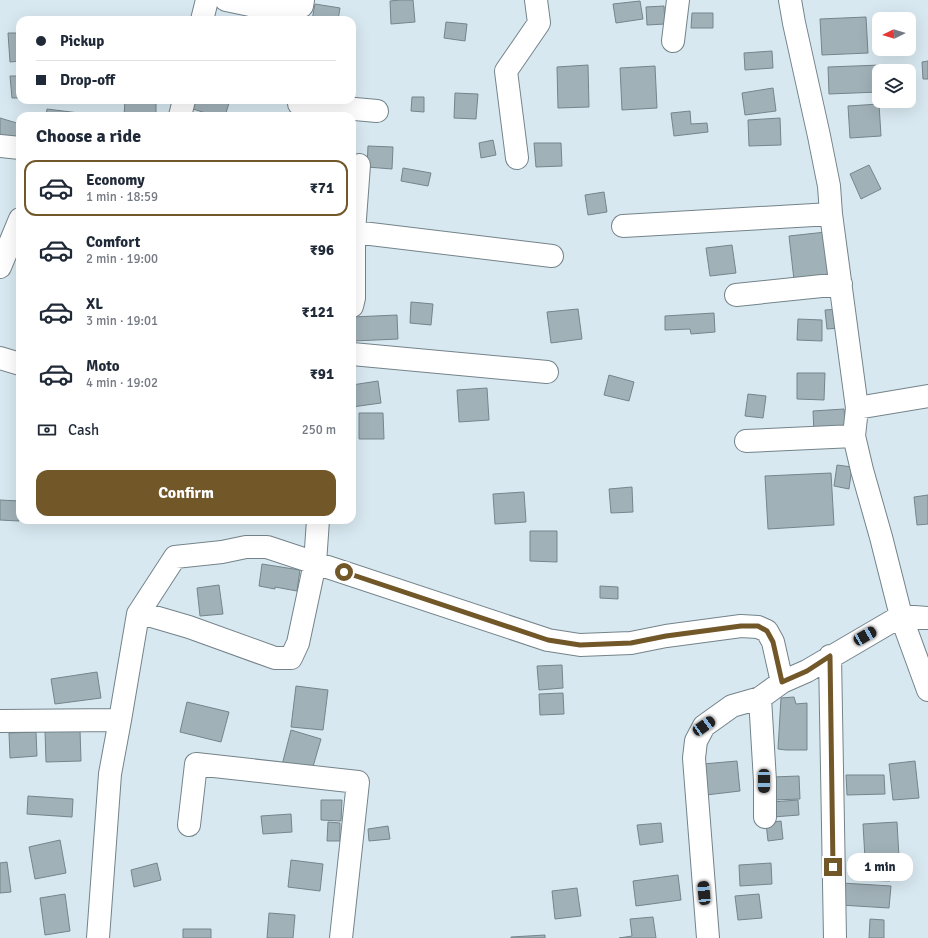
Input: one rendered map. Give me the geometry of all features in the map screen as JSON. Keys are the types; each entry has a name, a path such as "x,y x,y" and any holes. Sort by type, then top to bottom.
{"street":[{"path":"203,16 207,0"},
{"path":"226,0 302,9"},
{"path":"517,158 506,71 539,23 536,0"},
{"path":"672,41 678,0"},
{"path":"790,0 829,186 831,214 857,408 854,436 901,616 928,690"},
{"path":"298,107 377,111"},
{"path":"0,146 16,148"},
{"path":"356,198 359,165"},
{"path":"623,226 831,214"},
{"path":"356,232 552,256"},
{"path":"0,267 15,245"},
{"path":"736,295 841,284"},
{"path":"356,354 546,372"},
{"path":"0,358 16,363"},
{"path":"857,408 928,396"},
{"path":"746,441 854,436"},
{"path":"138,614 189,627 275,658 291,658 298,643 315,563 318,524"},
{"path":"98,938 110,774 138,614 176,557 222,552 246,547 267,547 548,640 580,645 631,643 666,636 741,626 758,626 767,631 773,642 782,682"},
{"path":"708,938 694,758 696,741 704,726 732,706 760,698 782,682 807,671 830,656 901,616 928,618"},
{"path":"830,656 835,938"},
{"path":"760,698 765,817"},
{"path":"0,721 120,720"},
{"path":"189,825 196,764 358,782 341,938"}],"building":[{"path":"413,0 415,22 391,24 390,1"},
{"path":"640,1 643,19 616,23 613,4"},
{"path":"315,4 340,8 339,16 313,16"},
{"path":"664,6 665,24 647,25 646,7"},
{"path":"692,13 713,13 713,28 691,28"},
{"path":"866,17 868,53 822,55 820,19"},
{"path":"446,22 467,24 465,41 444,38"},
{"path":"8,33 16,33 16,61 10,62"},
{"path":"772,51 773,68 745,70 744,53"},
{"path":"928,61 928,79 923,79 922,62"},
{"path":"588,65 589,107 558,108 557,67"},
{"path":"872,65 872,92 829,94 828,67"},
{"path":"655,66 657,108 622,110 620,68"},
{"path":"10,76 16,76 16,98 12,98"},
{"path":"773,88 776,111 745,115 742,93"},
{"path":"455,93 478,94 476,119 454,118"},
{"path":"412,97 424,97 424,112 411,111"},
{"path":"125,104 156,104 156,112 124,112"},
{"path":"192,104 229,104 226,112 202,112 190,108"},
{"path":"872,104 872,108 879,108 881,136 850,138 848,106"},
{"path":"47,109 71,112 47,112"},
{"path":"690,111 691,124 707,123 708,132 674,136 671,113"},
{"path":"0,118 16,123 16,143 0,139"},
{"path":"780,118 781,145 749,146 748,120"},
{"path":"493,140 496,155 481,158 479,143"},
{"path":"534,143 561,143 562,166 536,167"},
{"path":"368,146 393,147 392,169 367,167"},
{"path":"869,165 881,189 861,199 850,174"},
{"path":"403,168 431,173 428,186 401,181"},
{"path":"604,192 607,212 588,215 585,195"},
{"path":"826,232 831,276 794,280 789,236"},
{"path":"732,245 736,273 710,276 706,248"},
{"path":"411,302 433,304 431,325 410,323"},
{"path":"578,309 582,339 551,343 547,312"},
{"path":"839,309 841,328 827,329 825,310"},
{"path":"714,313 715,332 691,334 690,329 665,330 665,316"},
{"path":"397,315 398,339 356,341 356,317"},
{"path":"798,319 822,320 822,341 797,340"},
{"path":"797,373 825,373 824,400 797,399"},
{"path":"609,375 634,382 629,401 604,395"},
{"path":"378,381 381,403 356,406 356,384"},
{"path":"487,388 489,420 459,422 457,390"},
{"path":"748,394 766,396 763,418 745,416"},
{"path":"844,409 846,431 814,433 813,411"},
{"path":"359,413 383,413 384,439 359,439"},
{"path":"837,465 852,467 849,489 834,486"},
{"path":"831,473 834,525 768,529 765,476"},
{"path":"632,487 633,512 611,513 609,489"},
{"path":"524,492 526,522 495,524 493,494"},
{"path":"928,495 928,524 917,525 914,497"},
{"path":"0,500 16,501 16,521 0,520"},
{"path":"530,531 557,531 557,562 530,561"},
{"path":"262,564 300,570 297,591 259,586"},
{"path":"219,585 223,614 200,616 197,588"},
{"path":"600,586 618,587 618,599 600,598"},
{"path":"562,665 563,688 539,690 537,666"},
{"path":"97,672 101,698 55,704 51,679"},
{"path":"296,686 328,690 323,730 291,727"},
{"path":"563,693 564,714 540,715 539,694"},
{"path":"794,697 796,704 807,703 807,750 778,749 781,698"},
{"path":"187,702 229,712 221,742 180,732"},
{"path":"80,730 81,761 46,762 45,731"},
{"path":"291,730 321,739 310,777 281,769"},
{"path":"36,732 37,756 10,758 9,733"},
{"path":"737,761 740,791 706,795 703,764"},
{"path":"915,761 919,798 893,800 889,764"},
{"path":"846,775 884,775 885,794 847,795"},
{"path":"799,776 800,799 773,800 772,777"},
{"path":"28,796 73,799 72,817 27,814"},
{"path":"321,800 342,800 341,821 321,820"},
{"path":"798,800 799,815 773,817 772,802"},
{"path":"291,814 292,832 263,834 261,816"},
{"path":"781,821 783,839 768,841 766,823"},
{"path":"328,822 340,823 340,841 327,841"},
{"path":"897,822 899,857 865,859 863,824"},
{"path":"661,823 663,842 640,845 637,825"},
{"path":"388,826 390,839 369,841 368,829"},
{"path":"60,840 66,873 35,879 29,847"},
{"path":"291,860 323,864 320,891 288,887"},
{"path":"7,862 11,892 0,893 0,863"},
{"path":"157,863 161,880 134,887 131,870"},
{"path":"771,863 772,884 740,886 739,865"},
{"path":"858,865 890,866 890,881 857,880"},
{"path":"678,875 681,900 636,906 633,881"},
{"path":"842,883 891,886 889,908 840,905"},
{"path":"577,888 581,916 555,919 552,891"},
{"path":"65,894 70,931 45,935 40,898"},
{"path":"759,894 762,918 738,920 735,896"},
{"path":"269,913 295,915 293,938 267,938"},
{"path":"653,917 656,938 619,938 632,936 630,919"},
{"path":"870,919 884,920 884,938 869,938"},
{"path":"183,929 211,929 211,938 183,938"},
{"path":"545,935 545,938 511,938 511,937"}],"route":[{"path":"344,572 548,640 580,645 631,643 666,636 741,626 758,626 767,631 773,642 782,682 807,671 830,656 833,867"}]}
